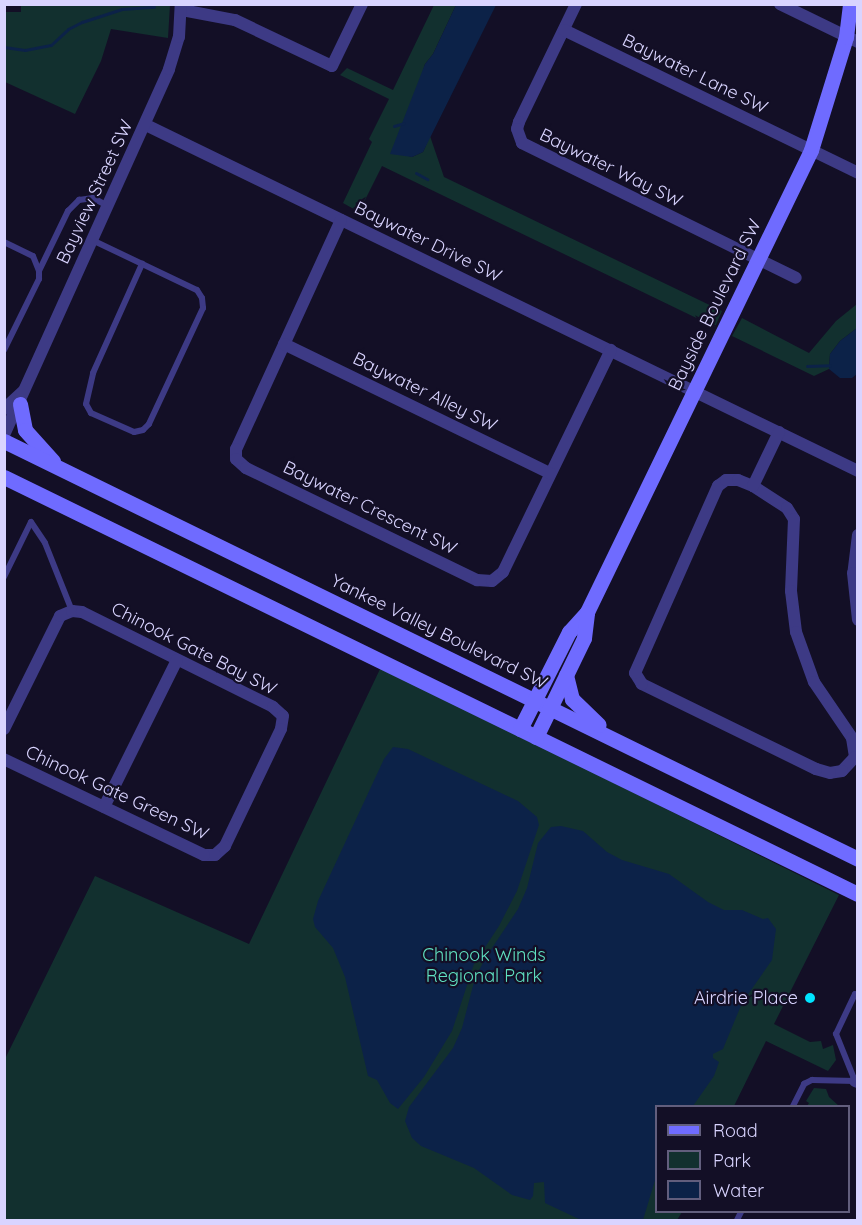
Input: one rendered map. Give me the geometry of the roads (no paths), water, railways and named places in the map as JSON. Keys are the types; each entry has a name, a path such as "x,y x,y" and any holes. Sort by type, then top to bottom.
{"main road":[{"name":"Bayside Boulevard SW","path":"520,729 569,632 587,612 811,150 852,40 850,4"},
{"path":"22,397 25,430 62,469"},
{"name":"Yankee Valley Boulevard SW","path":"4,441 858,859"},
{"path":"4,477 858,894"},
{"name":"Bayside Boulevard SW","path":"536,737 584,638 587,612"},
{"path":"566,675 570,694 578,708 631,748"}],"street":[{"path":"182,8 235,20 332,66 362,4"},
{"name":"Baywater Way SW","path":"576,4 519,122 517,129 522,143 759,260"},
{"path":"780,4 852,40"},
{"name":"Bayview Street SW","path":"4,435 146,125 169,69 179,37 182,8"},
{"name":"Baywater Lane SW","path":"564,30 858,173"},
{"name":"Baywater Drive SW","path":"146,125 858,471"},
{"name":"Baywater Crescent SW","path":"341,220 236,448 236,459 240,464 477,580 492,581 503,572 611,350"},
{"path":"759,260 796,278"},
{"name":"Baywater Alley SW","path":"284,344 550,472"},
{"name":"Bayview Street SW","path":"4,409 22,397"},
{"path":"753,486 779,432"},
{"path":"726,480 738,480 753,486 787,507 794,519 791,591 796,632 814,682 852,738 856,757 842,771 830,772 816,769 642,684 635,673 718,486 726,480"},
{"path":"858,535 853,573 858,620"},
{"path":"4,729 60,616 72,611"},
{"name":"Chinook Gate Bay SW","path":"72,611 82,612 273,707 283,716 281,729 225,846 215,855"},
{"path":"104,807 177,660"},
{"name":"Chinook Gate Green SW","path":"4,759 204,855 215,855"}],"lane":[{"path":"39,271 68,211 79,200 93,198 108,206"},
{"path":"92,240 197,290 202,298 203,308 149,424 134,432 91,413 86,404 93,373 142,264"},
{"path":"4,242 33,256 39,271 39,279 4,350"},
{"path":"4,577 31,522 45,543 72,611"},
{"path":"794,1105 804,1084 812,1080 856,1082 836,1034 855,994 858,995"}],"water":[{"path":"456,5 496,5 423,152 412,157 390,154 425,64 433,54"},
{"path":"857,328 857,374 852,378 840,378 829,369 830,354 840,341"},
{"path":"393,747 408,749 518,801 537,817 539,825 517,891 499,926 474,964 452,1031 424,1077 398,1109 390,1103 377,1080 368,1076 345,977 333,948 315,927 313,919 318,901 384,759"},
{"path":"561,826 583,831 607,852 622,860 669,874 708,902 724,910 742,910 763,919 768,918 776,929 772,960 742,1003 723,1049 713,1054 713,1058 719,1062 714,1076 694,1105 655,1105 655,1180 643,1220 581,1220 545,1203 544,1182 534,1183 533,1196 530,1200 512,1195 474,1168 421,1146 412,1138 405,1121 409,1107 453,1048 462,1028 475,978 518,909 527,888 538,843 551,827"}],"waterway":[{"path":"4,47 25,50 51,45 68,29 82,22 122,9 154,7"},
{"path":"394,126 404,123"},
{"path":"416,173 427,179"},
{"path":"807,366 830,365"}],"place":[{"name":"Airdrie Place","path":"810,998"}],"park label":[{"name":"Chinook Winds Regional Park","path":"484,966"}]}
